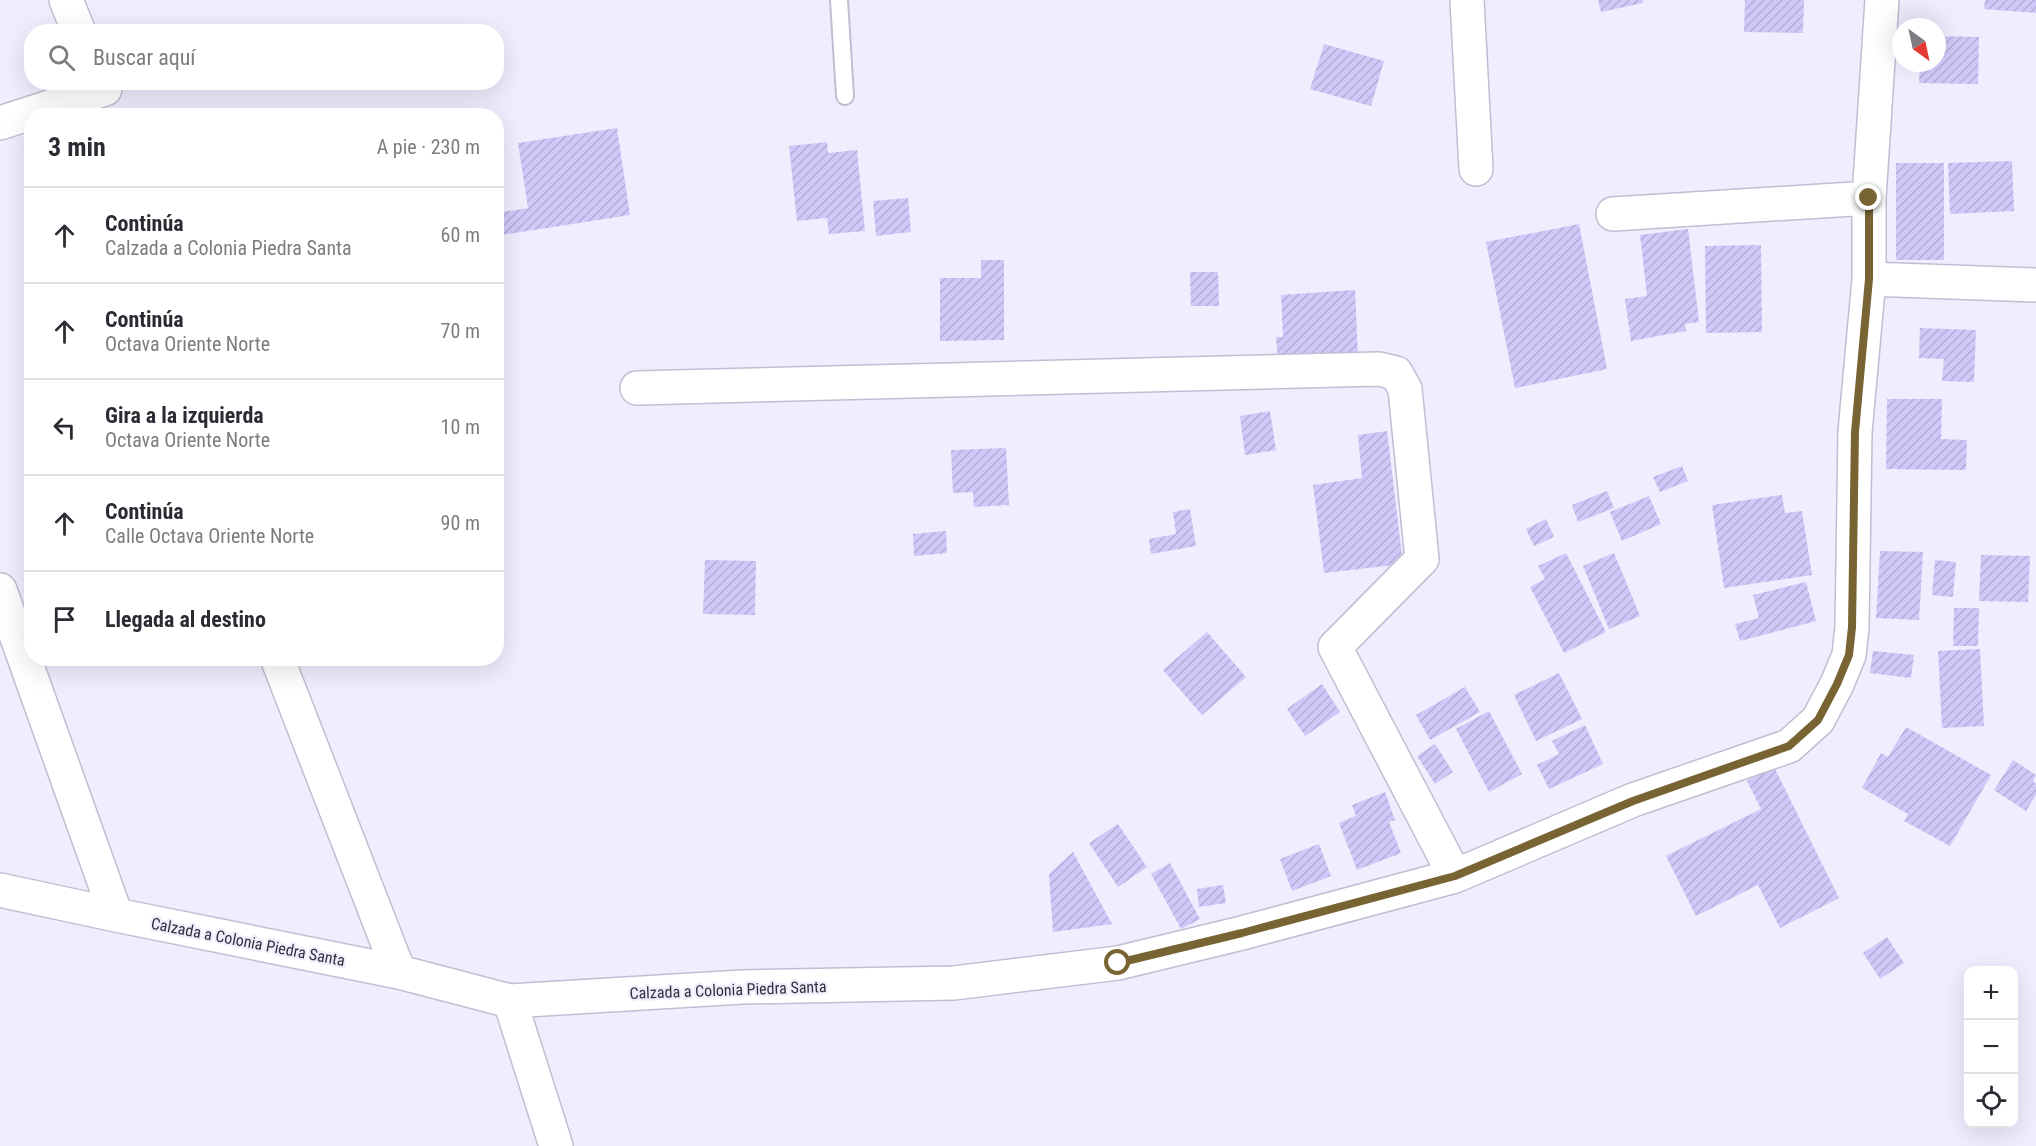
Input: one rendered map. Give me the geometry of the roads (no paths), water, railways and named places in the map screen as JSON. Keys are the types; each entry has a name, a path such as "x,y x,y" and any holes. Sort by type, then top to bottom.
{"street":[{"path":"66,0 76,24"},
{"path":"1467,0 1476,169"},
{"name":"Calzada a Colonia Piedra Santa","path":"0,890 399,972 510,1001 742,987 954,982 1118,963 1242,933 1455,876 1633,801 1789,746 1818,720 1849,655 1852,627 1855,432 1869,279 1869,198 1882,0"},
{"path":"59,108 106,96"},
{"path":"0,123 24,117"},
{"path":"1613,214 1869,198"},
{"path":"1869,279 2036,285"},
{"path":"637,388 1379,369 1396,373 1406,389 1422,559 1335,647 1455,876"},
{"path":"0,590 24,657"},
{"path":"27,666 116,915"},
{"path":"280,666 399,972"},
{"path":"510,1001 556,1146"}],"lane":[{"path":"839,0 845,96"}]}
